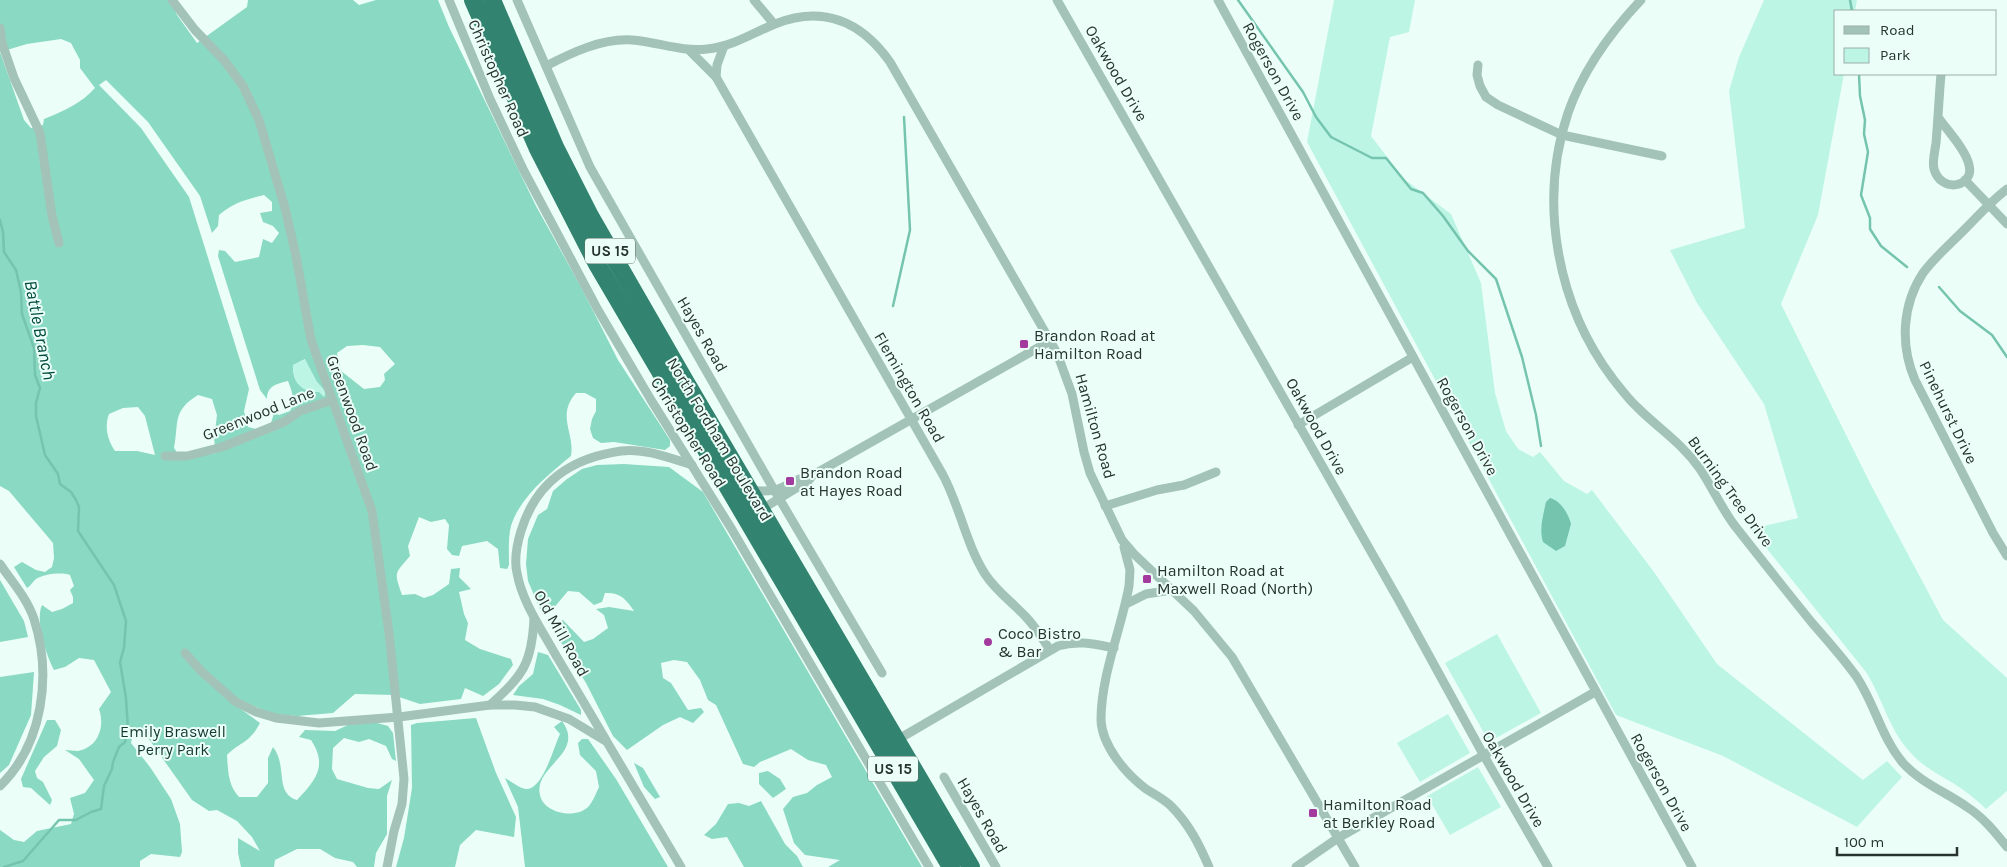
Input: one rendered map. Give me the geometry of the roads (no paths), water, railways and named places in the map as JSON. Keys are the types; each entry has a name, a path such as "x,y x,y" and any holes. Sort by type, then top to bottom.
{"highway":[{"name":"North Fordham Boulevard","path":"473,0 538,149 595,260 951,867"},
{"name":"North Fordham Boulevard","path":"492,0 560,157 590,216 971,867"},
{"path":"595,260 600,257 607,260 615,272 629,284"},
{"path":"708,452 716,454 747,501 754,507 762,509"},
{"path":"836,670 846,675 885,738 889,741 897,740"}],"street":[{"name":"Greenwood Road","path":"172,0 195,30 224,60 238,79 259,120 285,208 296,256 311,340 372,511 399,716 404,779 402,804 394,831 387,867"},
{"name":"Christopher Road","path":"449,0 490,99 537,196 601,316 731,528 930,867"},
{"name":"Hayes Road","path":"517,0 590,167 777,495 882,673"},
{"path":"546,66 572,52 604,43 630,40 690,51 724,46 774,24 754,0"},
{"name":"Oakwood Drive","path":"1057,0 1398,599 1482,754 1548,867"},
{"name":"Rogerson Drive","path":"1218,0 1412,358 1692,867"},
{"name":"Burning Tree Drive","path":"1641,0 1603,44 1583,78 1569,110 1562,135 1556,177 1555,218 1559,259 1576,314 1592,348 1612,378 1636,407 1676,440 1699,468 1733,524 1848,666 1862,686 1888,741 1899,757 1920,778 1969,808 1993,829 2007,847"},
{"name":"Hamilton Road","path":"774,24 802,16 831,18 846,22 863,32 878,45 890,62 1064,367 1072,394 1085,456 1105,506 1122,540 1134,554 1194,611 1232,657 1356,867"},
{"path":"0,28 2,43 14,78 40,133 52,216 59,243"},
{"path":"716,76 717,65 724,46"},
{"name":"Flemington Road","path":"690,51 716,76 912,420 950,488 973,550 986,576 1033,625 1050,650"},
{"path":"1478,65 1476,75 1480,86 1486,97 1498,105 1562,135 1662,156"},
{"path":"1938,117 1967,157 1970,174 1958,185 1947,185 1941,182 1936,175 1934,167 1941,75"},
{"path":"1965,180 2007,224"},
{"name":"Pinehurst Drive","path":"2007,189 1937,257 1920,278 1909,304 1905,325 1905,345 1908,363 1914,380 1993,533 2007,556"},
{"path":"762,509 777,495 808,481 813,475 1050,340"},
{"path":"1298,425 1412,358"},
{"name":"Greenwood Lane","path":"165,456 187,456 222,447 284,422 300,411 332,400"},
{"name":"Old Mill Road","path":"681,867 534,617 522,591 516,571 517,544 533,500 548,483 570,466 593,457 623,451 655,454 692,464"},
{"path":"1105,506 1157,490 1184,485 1216,472"},
{"path":"750,490 777,495"},
{"path":"731,528 747,519"},
{"path":"1122,540 1130,570 1126,604 1104,693 1101,723 1110,748 1124,770 1145,788 1170,804 1186,822 1196,836 1209,867"},
{"path":"0,564 19,590 34,618 40,646 43,678 41,705 36,726 25,753 11,775 0,786"},
{"path":"1126,604 1146,594 1172,590"},
{"path":"490,705 521,675 528,661 533,640 534,617"},
{"path":"897,740 1050,650 1075,642 1087,642 1114,648"},
{"name":"Old Mill Road","path":"185,654 236,702 256,712 276,718 319,723 515,704 551,711 569,719 607,742"},
{"path":"1296,867 1338,838 1482,754 1595,692"},
{"name":"Hayes Road","path":"944,777 996,867"}],"waterway":[{"path":"1238,0 1303,92 1316,117 1331,137 1372,158 1386,158 1411,189 1423,193 1443,216 1468,251 1496,279 1522,357 1536,415 1541,446"},
{"path":"1850,0 1852,10"},
{"path":"1859,75 1860,96 1865,120 1864,134 1868,152 1861,195 1870,218 1870,229 1881,246 1907,267"},
{"path":"893,306 910,230 904,117"},
{"name":"Battle Branch","path":"0,220 4,252 16,270 21,292 22,314 34,348 35,375 40,388 36,403 36,416 45,455 58,474 60,484 71,492 76,500 79,507 78,531 114,585 126,621 124,648 120,662 126,698 128,730 125,742 119,747 104,786 101,809 76,820 59,820 23,861 4,867"},
{"path":"1939,287 1960,311 1992,335 2007,357"}],"place":[{"name":"Brandon Road at Hamilton Road","path":"1024,344"},
{"name":"Brandon Road at Hayes Road","path":"790,481"},
{"name":"Hamilton Road at Maxwell Road (North)","path":"1147,579"},
{"name":"Coco Bistro & Bar","path":"988,642"},
{"name":"Hamilton Road at Berkley Road","path":"1313,813"}],"park label":[{"name":"Emily Braswell Perry Park","path":"173,740"}]}
